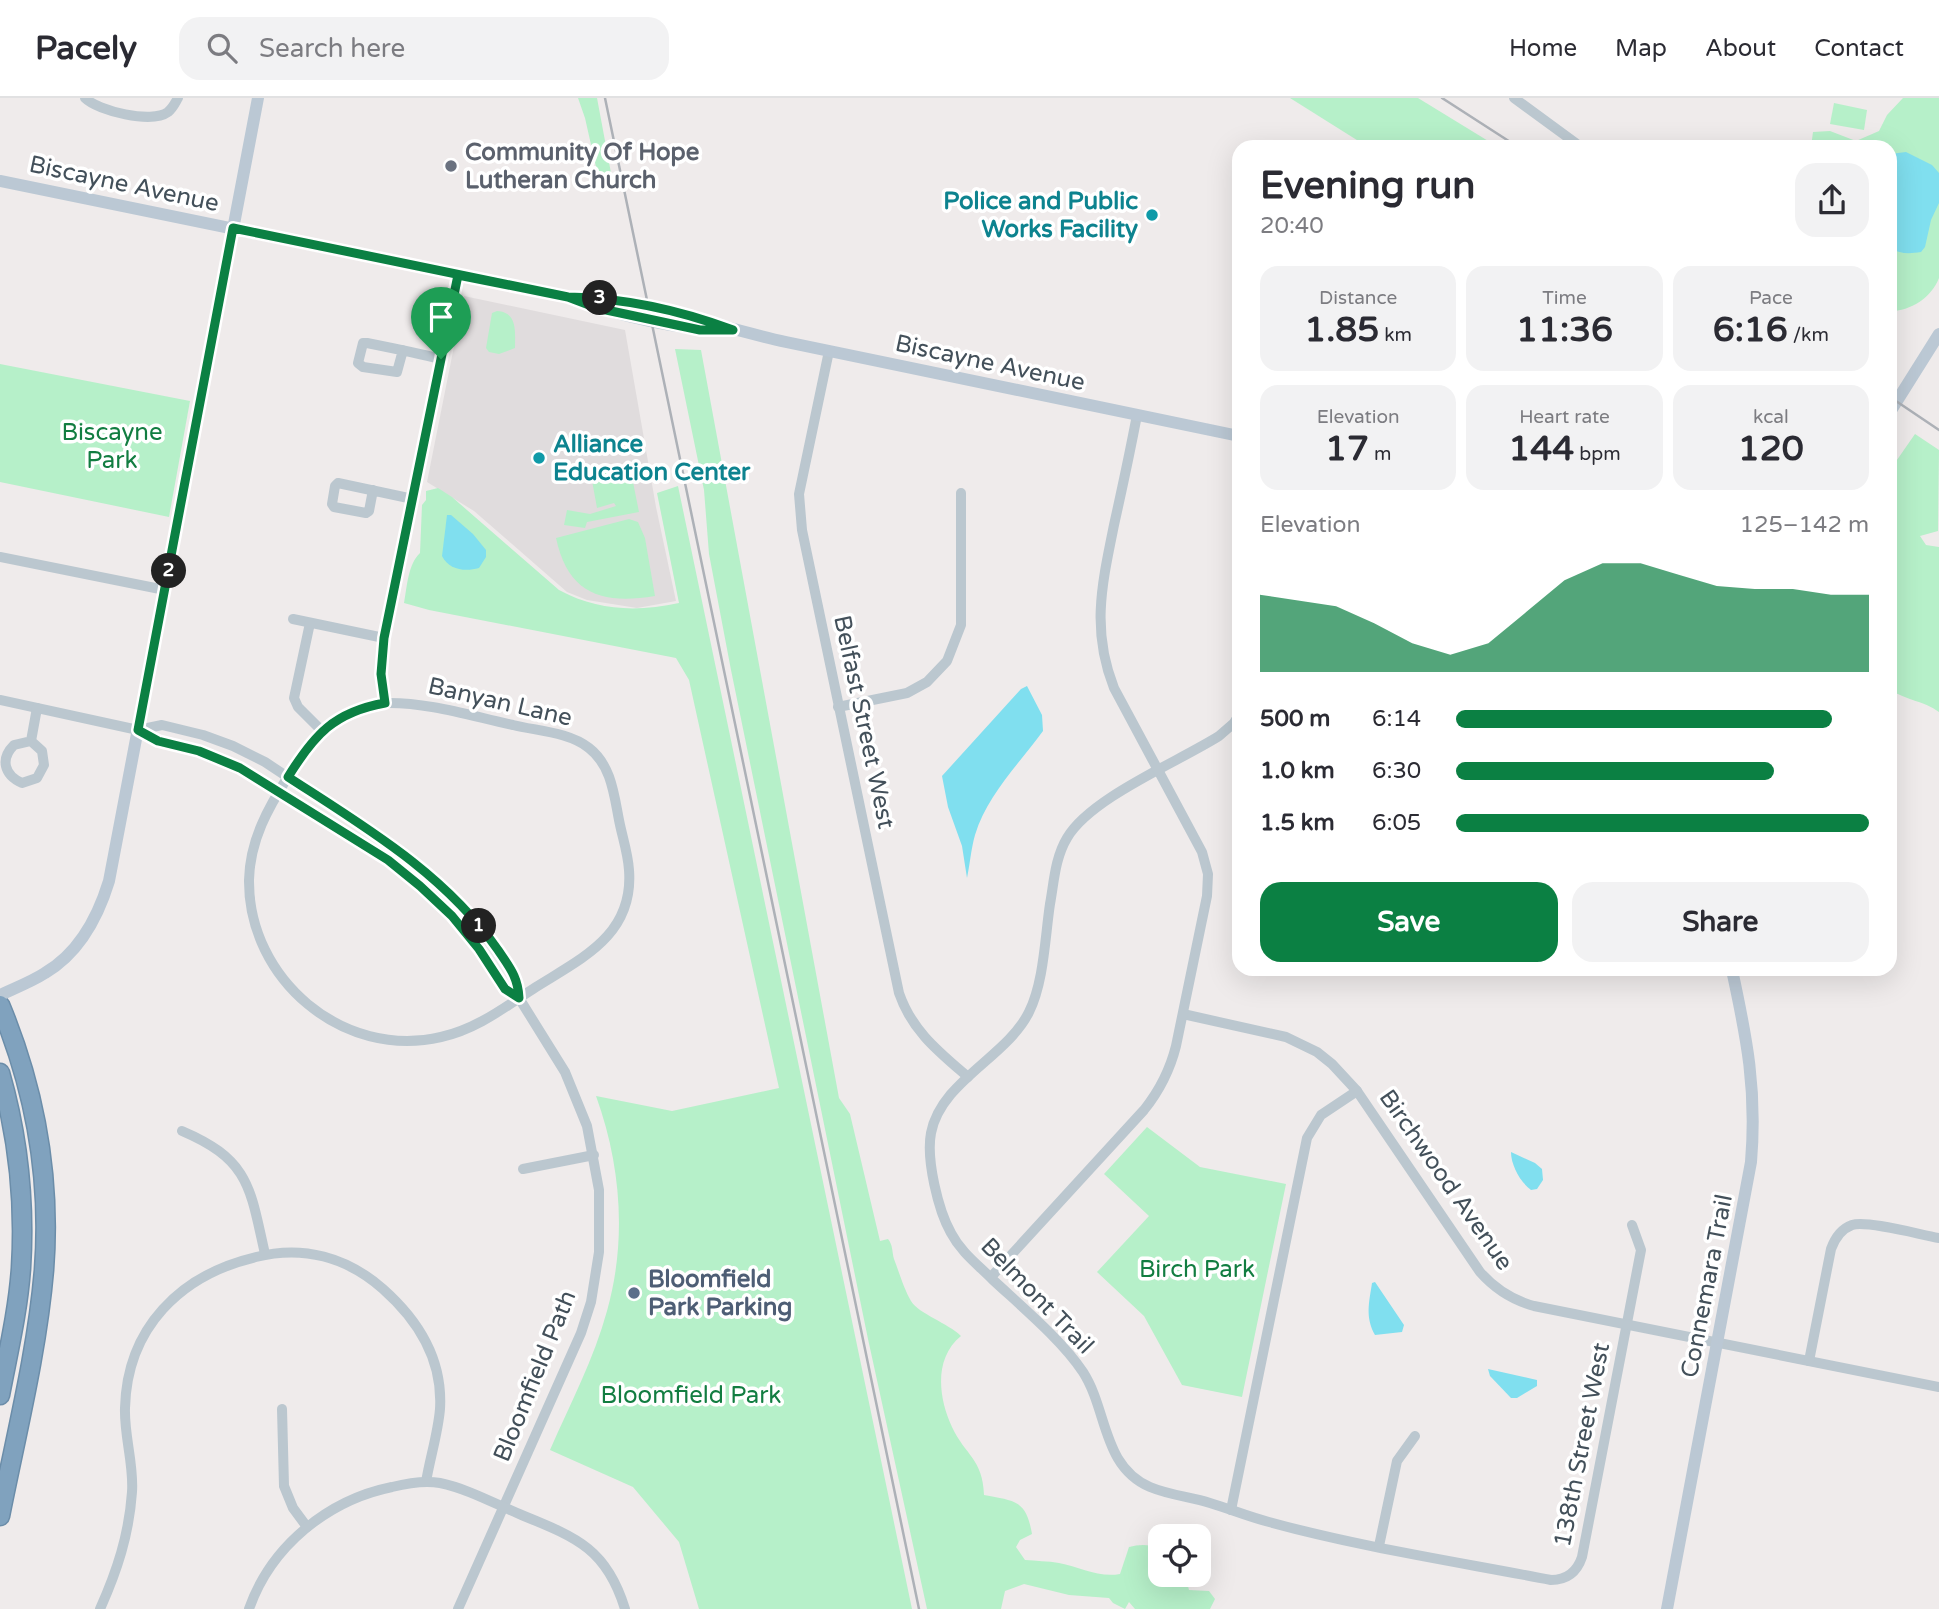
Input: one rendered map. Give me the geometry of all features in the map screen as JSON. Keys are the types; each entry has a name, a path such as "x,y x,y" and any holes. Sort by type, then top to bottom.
{"highway":[{"path":"0,1005 19,1054 32,1102 43,1166 46,1223 44,1272 36,1330 0,1516"},
{"path":"0,1073 19,1168 22,1223 18,1296 0,1395"}],"street":[{"path":"85,98 101,108 147,118 169,111 178,98"},
{"path":"0,995 45,973 63,959 86,934 102,905 109,881 258,98"},
{"path":"1514,98 1571,140"},
{"name":"Biscayne Avenue","path":"0,181 568,297 599,298 649,307 702,318 733,330 1232,435"},
{"path":"385,703 381,674 384,638 458,275"},
{"path":"1897,401 1939,334"},
{"path":"403,350 397,372 363,367 358,363 363,343 403,350 441,359"},
{"name":"Belfast Street West","path":"829,351 801,480 799,506 899,993 907,1014 924,1039 968,1077"},
{"path":"990,1277 1154,1098 1172,1061 1207,896 1206,863 1198,841 1114,688 1105,663 1100,631 1101,592 1137,415"},
{"path":"373,490 412,499"},
{"path":"838,706 907,693 927,682 947,661 961,625 961,493"},
{"path":"0,557 165,590"},
{"path":"293,619 384,638"},
{"path":"310,623 294,698 298,707 321,730"},
{"path":"0,700 138,730"},
{"name":"Banyan Lane","path":"385,703 423,706 574,739 595,753 609,775 628,867 629,883 623,909 612,931 590,953 490,1018 467,1029 416,1041 388,1040 352,1031 327,1019 304,1003 285,983 270,960 259,936 250,899 250,866 255,842 262,820 278,791 321,730 352,711 385,703"},
{"path":"31,741 37,708"},
{"name":"Bloomfield Path","path":"138,730 162,725 203,734 244,751 395,848 441,886 477,924 518,982 519,998"},
{"name":"Belmont Trail","path":"1232,725 1219,736 1088,813 1067,838 1058,858 1037,988 1028,1014 1016,1032 968,1077 939,1111 932,1131 930,1155 940,1202 951,1233 967,1255 1066,1352 1083,1373 1095,1395 1110,1445 1126,1471 1152,1488 1193,1497 1274,1524 1379,1546 1551,1580 1563,1579 1573,1572"},
{"name":"Bloomfield Path","path":"138,730 158,741 220,759 278,791 367,846 420,886 467,934 505,989 519,998 573,1088 587,1126 599,1191 600,1238 587,1316 458,1609"},
{"path":"31,741 42,751 44,765 37,778 22,783 6,771 5,758 14,745 31,741"},
{"name":"Connemara Trail","path":"1667,1609 1751,1162 1754,1131 1752,1072 1733,976"},
{"name":"Birchwood Avenue","path":"1183,1014 1269,1032 1302,1044 1332,1063 1357,1091 1480,1272 1496,1288 1528,1304 1939,1387"},
{"path":"1231,1510 1307,1138 1321,1115 1357,1091"},
{"path":"182,1131 220,1151 243,1175 250,1191 265,1254"},
{"path":"523,1170 594,1155"},
{"path":"1810,1361 1831,1249 1838,1234 1849,1226 1863,1224 1939,1238"},
{"name":"138th Street West","path":"1573,1572 1582,1557 1641,1250 1632,1225"},
{"path":"100,1609 117,1569 130,1521 132,1471 125,1409 128,1377 138,1348 156,1316 183,1290 215,1269 265,1254 303,1252 336,1259 349,1265 388,1293 418,1327 435,1362 439,1392 438,1422 426,1482"},
{"path":"282,1409 284,1486 293,1508 307,1527"},
{"path":"1379,1546 1397,1461 1415,1436"},
{"path":"249,1609 271,1565 307,1527 331,1510 358,1497 395,1486 426,1482 451,1486 544,1524 588,1548 603,1562 614,1579 625,1609"}],"shaded area":[{"path":"464,296 625,330 656,507 676,601 637,608 587,600 567,592 474,511 427,482"}],"green space":[{"path":"578,98 597,98 614,189 601,189"},
{"path":"1290,98 1418,98 1487,140 1357,140"},
{"path":"1903,98 1939,98 1939,278 1926,297 1913,306 1897,310 1897,140 1858,140 1879,131 1887,115"},
{"path":"1834,103 1867,110 1864,130 1830,124"},
{"path":"1830,131 1853,140 1812,140 1813,132"},
{"path":"504,312 512,319 515,336 515,348 499,354 489,352 486,348 492,313"},
{"path":"675,349 701,350 839,1098 850,1114 880,1241 890,1241 904,1286 915,1306 961,1336 946,1355 941,1378 944,1403 952,1427 977,1465 984,1495 1011,1501 1026,1514 1032,1534 1020,1540 1016,1547 1025,1560 1059,1563 1112,1575 1120,1574 1129,1547 1148,1546 1148,1587 1188,1587 1189,1590 1209,1591 1215,1599 1210,1609 1135,1609 1129,1602 1125,1609 1109,1598 1069,1595 1024,1584 1005,1591 1001,1609 927,1609 868,1339 731,670 709,554 704,490"},
{"name":"Biscayne Park","path":"0,364 190,401 169,517 0,482"},
{"path":"1915,434 1939,450 1938,531 1920,536 1926,545 1939,547 1939,712 1897,694 1897,460"},
{"path":"630,467 639,512 587,522 585,528 564,525 567,510 590,514 616,506 614,503 597,508 591,475"},
{"name":"Bloomfield Park","path":"678,486 912,1609 699,1609 679,1542 633,1487 550,1450 602,1329 617,1257 619,1230 616,1176 596,1096 672,1111 779,1088 689,680 676,658 404,603 410,569 420,553 422,505 426,500 426,491 438,488 452,497 559,590 588,602 618,608 648,608 679,603 657,493"},
{"path":"629,519 638,522 645,538 655,596 619,599 590,591 569,572 556,538"},
{"name":"Birch Park","path":"1147,1127 1200,1167 1286,1184 1242,1397 1182,1385 1144,1316 1097,1272 1149,1216 1104,1174"}],"water":[{"path":"1906,152 1932,165 1939,173 1939,203 1921,252 1897,251 1897,153"},
{"path":"447,515 451,515 473,534 486,550 486,557 479,568 458,569 445,561 442,556"},
{"path":"1027,686 1042,715 1043,731 1004,780 980,820 967,878 962,846 948,807 942,776 1021,689"},
{"path":"1511,1152 1542,1169 1543,1180 1537,1189 1531,1190 1520,1178 1514,1168"},
{"path":"1375,1282 1404,1325 1402,1332 1375,1335 1369,1310 1372,1283"},
{"path":"1488,1369 1537,1380 1537,1386 1517,1398 1511,1398 1490,1376"}],"railway":[{"path":"605,98 919,1609"},
{"path":"1442,98 1507,140"},
{"path":"1897,402 1939,430"}],"place":[{"name":"Community Of Hope Lutheran Church","path":"451,166"},
{"name":"Police and Public Works Facility","path":"1152,215"},
{"name":"Alliance Education Center","path":"539,458"},
{"name":"Bloomfield Park Parking","path":"634,1293"}],"route":[{"path":"441,359 384,638 381,674 385,703 352,711 321,730 310,742 288,777 412,860 441,886 477,924 503,958 518,982 519,998 505,989 479,949 452,916 388,860 256,776 199,751 158,741 138,730 233,228 568,297 599,298 649,307 702,318 733,330 700,330 597,308 568,297 458,275 441,359"}]}
